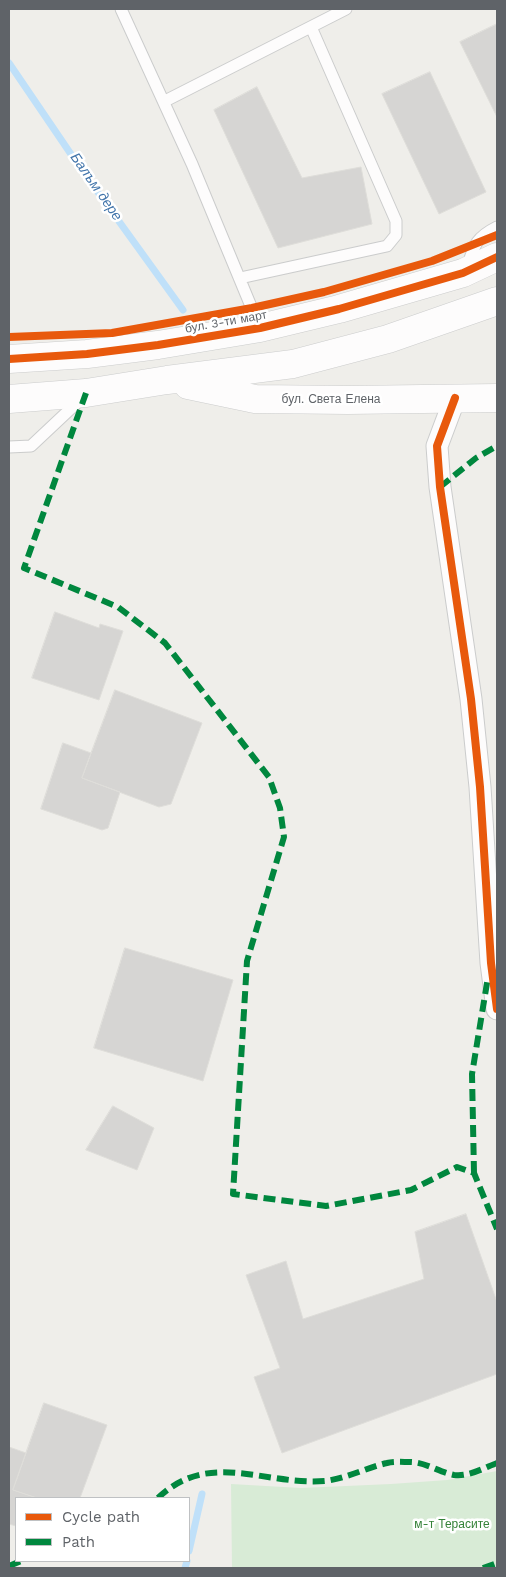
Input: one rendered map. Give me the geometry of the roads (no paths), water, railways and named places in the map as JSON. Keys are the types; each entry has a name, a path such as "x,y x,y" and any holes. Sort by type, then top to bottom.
{"street":[{"name":"бул. 3-ти март","path":"9,359 87,354 158,345 260,328 339,309 465,272 497,258"},
{"path":"465,272 497,285"},
{"path":"9,399 86,394 167,380 292,364 388,339 497,301"},
{"name":"бул. Света Елена","path":"167,380 256,399 497,398"},
{"path":"455,398 437,446 440,487 471,699 480,787 491,962 497,1009"}],"lane":[{"path":"121,9 165,101 260,328"},
{"path":"165,101 346,9"},
{"path":"240,278 387,246 396,234 396,221 311,26"},
{"path":"465,272 475,244 497,227"},
{"path":"9,447 31,446 86,394"}],"waterway":[{"name":"Балъм дере","path":"9,63 79,166 183,310"},
{"name":"Балъм дере","path":"190,1547 202,1494"},
{"name":"Балъм дере","path":"185,1568 187,1562"}],"park label":[{"name":"м-т Терасите","path":"452,1524"}]}
